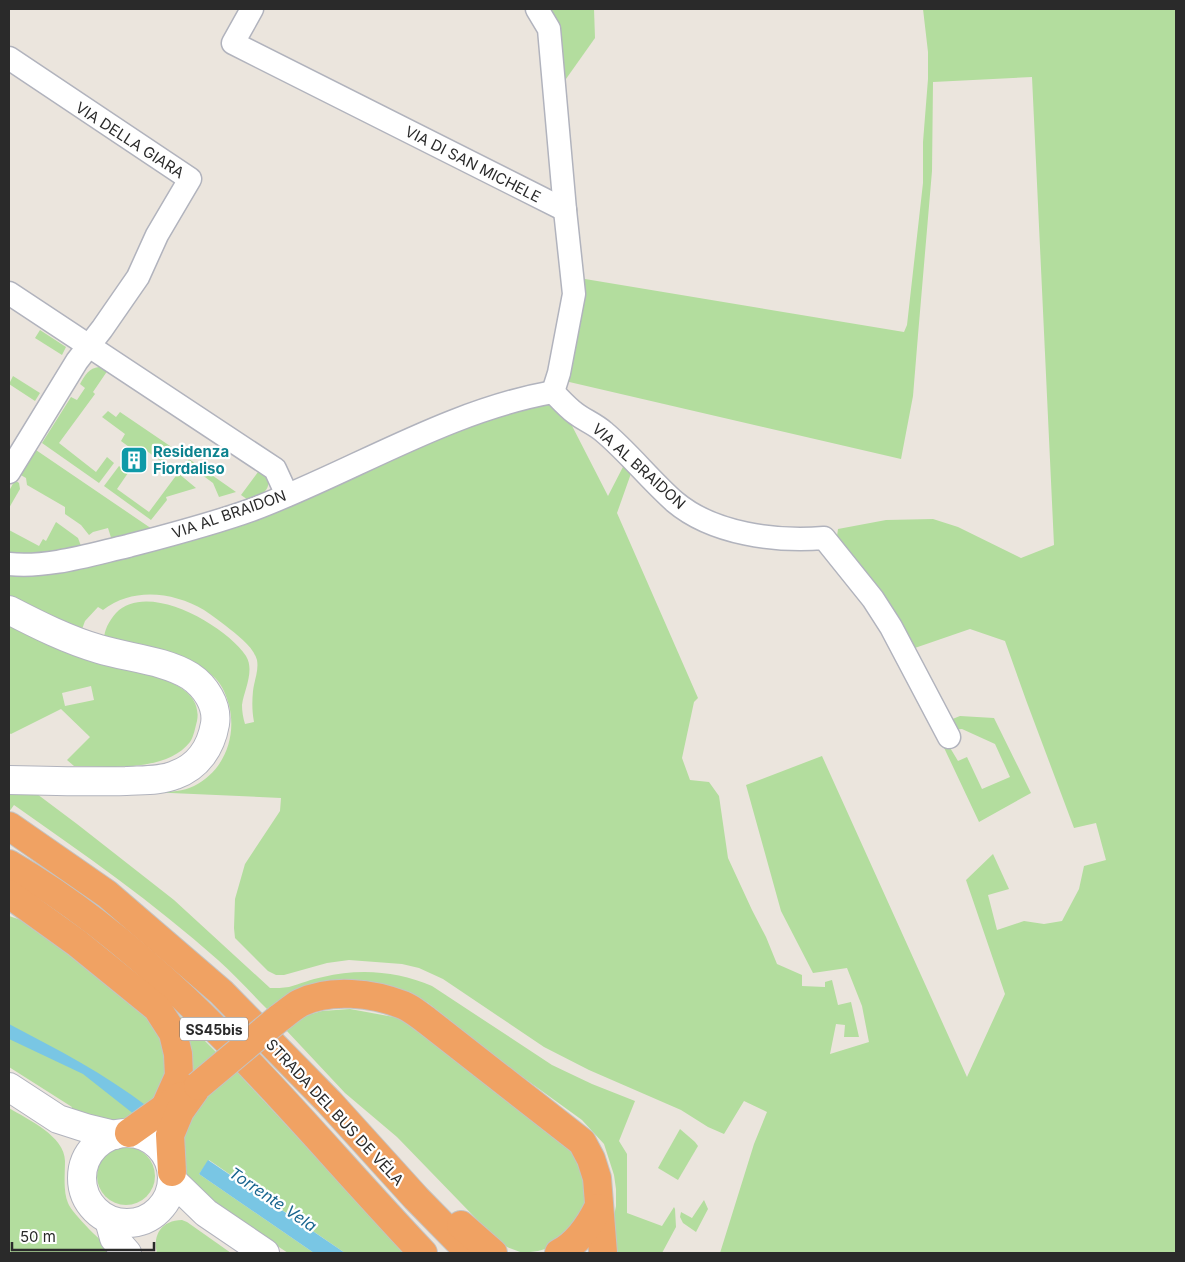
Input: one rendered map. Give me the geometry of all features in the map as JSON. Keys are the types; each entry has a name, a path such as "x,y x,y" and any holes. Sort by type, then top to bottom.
{"highway":[{"name":"STRADA DEL BUS DE VÉLA","path":"9,826 108,894 221,992 329,1102 416,1198 470,1253"},
{"name":"STRADA DEL BUS DE VÉLA","path":"9,864 95,920 153,968 297,1114 423,1253"},
{"path":"9,894 78,943 157,1008 173,1033 178,1054 179,1076 166,1106"},
{"path":"122,1134 198,1086 278,1019 301,1003 326,996 347,993 375,997 405,1006 426,1020 582,1142 591,1159 597,1178 603,1253"},
{"path":"172,1176 170,1135 180,1111 198,1086"},
{"path":"329,1102 377,1136 463,1227 493,1253"},
{"path":"559,1253 577,1241 591,1222 598,1208"}],"street":[{"name":"VIA DI SAN MICHELE","path":"252,9 233,43 565,210"},
{"name":"VIA DI SAN MICHELE","path":"537,9 548,29 565,210"},
{"name":"VIA DELLA GIARA","path":"9,58 190,179 157,235 138,277 77,361 9,472"},
{"path":"553,392 559,373 574,294 565,210"},
{"path":"9,293 167,399 276,469 287,495"},
{"name":"VIA AL BRAIDON","path":"9,564 39,563 77,558 174,534 254,509 480,412 553,392 576,414 603,431 665,493 690,512 707,521 746,533 805,540 824,538 873,599 887,620 949,738"},
{"name":"VIA AL BRAIDON","path":"9,559 39,563"},
{"path":"9,610 34,623 88,645 174,668 191,677 204,688 212,701 215,720 213,737 204,753 192,765 174,776 115,781 9,780"},
{"path":"9,1087 58,1119 86,1128 141,1135 153,1141 162,1150 169,1161 173,1186 165,1202 151,1215 140,1238 143,1253"},
{"path":"58,1119 73,1149 82,1180"},
{"path":"122,1134 103,1140 93,1148 86,1158 82,1169 83,1190 97,1213 109,1220 120,1223 132,1223 151,1215 179,1208 206,1213"},
{"path":"172,1176 206,1213 266,1253"},
{"path":"109,1220 114,1238 127,1253"}],"green space":[{"path":"544,9 594,9 595,38 561,86"},
{"path":"923,9 1176,9 1176,1253 720,1253 754,1144 767,1112 744,1101 724,1134 708,1127 681,1110 589,1070 544,1047 443,979 419,968 402,964 349,960 327,963 284,975 276,975 268,971 235,938 235,899 245,864 280,811 281,798 148,792 183,790 204,780 213,772 226,752 229,741 231,717 229,705 218,681 194,663 104,640 104,636 113,616 130,604 147,602 166,604 186,611 205,621 222,632 246,656 249,674 242,705 245,724 254,722 253,695 257,660 252,650 240,637 204,610 179,599 166,596 140,595 127,598 103,610 98,607 85,621 81,632 9,601 9,569 49,569 439,434 549,402 568,418 608,496 625,463 634,465 617,513 698,698 694,702 682,758 690,780 709,782 719,796 728,858 777,964 802,975 802,986 825,987 825,982 832,980 838,1005 851,1002 859,1037 844,1037 845,1025 836,1024 830,1054 869,1042 862,1006 847,968 813,973 781,911 746,785 822,756 967,1077 1005,994 966,880 993,854 1009,889 988,895 997,930 1024,921 1044,924 1062,921 1079,889 1084,866 1106,860 1096,823 1074,828 1005,641 970,629 909,650 836,543 838,529 886,520 933,519 958,527 1021,558 1054,545 1032,77 933,82 932,171 913,396 901,459 565,381 579,278 904,332 907,325 923,183 923,142 928,52"},
{"path":"40,330 66,347 62,355 35,338"},
{"path":"99,367 109,368 93,392 95,394 59,443 96,472 107,457 114,463 99,483 42,443 71,397 77,400 85,388 80,384 86,375 90,370"},
{"path":"13,376 40,393 35,401 9,384"},
{"path":"108,411 116,417 120,412 173,448 162,462 144,449 140,455 121,441 125,434 102,417"},
{"path":"33,448 155,531 113,544 108,528 89,535 81,525 65,514 65,507 27,485 26,478 19,474"},
{"path":"189,459 236,492 219,497 213,483 186,463"},
{"path":"247,460 260,470 268,480 266,490 251,502 241,495 258,472 245,462"},
{"path":"119,466 128,473 117,489 149,512 178,473 196,488 166,497 167,500 151,520 104,486"},
{"path":"15,480 19,483 20,489 9,508 9,491"},
{"path":"56,522 78,538 81,546 78,554 9,554 9,530 39,546 43,539 46,541"},
{"path":"9,622 84,659 155,676 173,683 187,693 196,705 197,721 190,742 180,752 167,759 136,766 74,766 67,760 90,737 61,709 11,734 9,733","holes":["91,686 94,700 65,706 62,693"]},
{"path":"922,701 958,761 967,757 982,789 1010,777 995,744 962,729 950,730 945,722 960,716 994,718 1031,793 979,822"},
{"path":"9,791 33,791 77,824 174,900 270,988 289,987 319,978 350,972 378,972 419,981 432,986 552,1065 592,1084 635,1101 619,1141 627,1154 627,1213 662,1226 674,1207 676,1227 662,1253 612,1253 612,1226 616,1206 616,1189 614,1175 604,1144 582,1120 503,1063 428,1003 389,987 353,980 340,980 292,994 267,1009 218,960 144,899 14,805 9,812"},
{"path":"9,916 30,923 149,1013 172,1064 159,1096 131,1117 108,1122 69,1113 72,1107 9,1067"},
{"path":"350,1009 399,1018 422,1033 580,1158 586,1172 587,1209 559,1245 523,1253 507,1247 491,1234 397,1137 345,1093 286,1030 304,1016 322,1011"},
{"path":"177,1013 216,1052 189,1077 185,1030"},
{"path":"237,1072 405,1253 345,1253 209,1160 199,1174 314,1253 288,1253 200,1195 185,1175 178,1142 197,1104"},
{"path":"9,1108 44,1129 59,1144 65,1161 65,1188 68,1203 82,1222 115,1253 9,1253"},
{"path":"680,1129 698,1146 678,1180 658,1168"},
{"path":"120,1147 132,1147 147,1155 155,1170 155,1182 147,1197 132,1205 120,1205 105,1197 97,1182 97,1170 105,1155"},
{"path":"704,1200 708,1209 696,1232 683,1223 680,1217 681,1212 692,1218"},
{"path":"182,1220 231,1253 157,1253 156,1240 160,1230 169,1223"}],"water":[{"path":"9,1024 98,1073 148,1107 135,1115 83,1074 9,1039"},
{"path":"208,1160 345,1253 314,1253 199,1174"}],"place":[{"name":"Residenza Fiordaliso","path":"134,460"}],"water label":[{"name":"Torrente Vela","path":"273,1199"}]}
